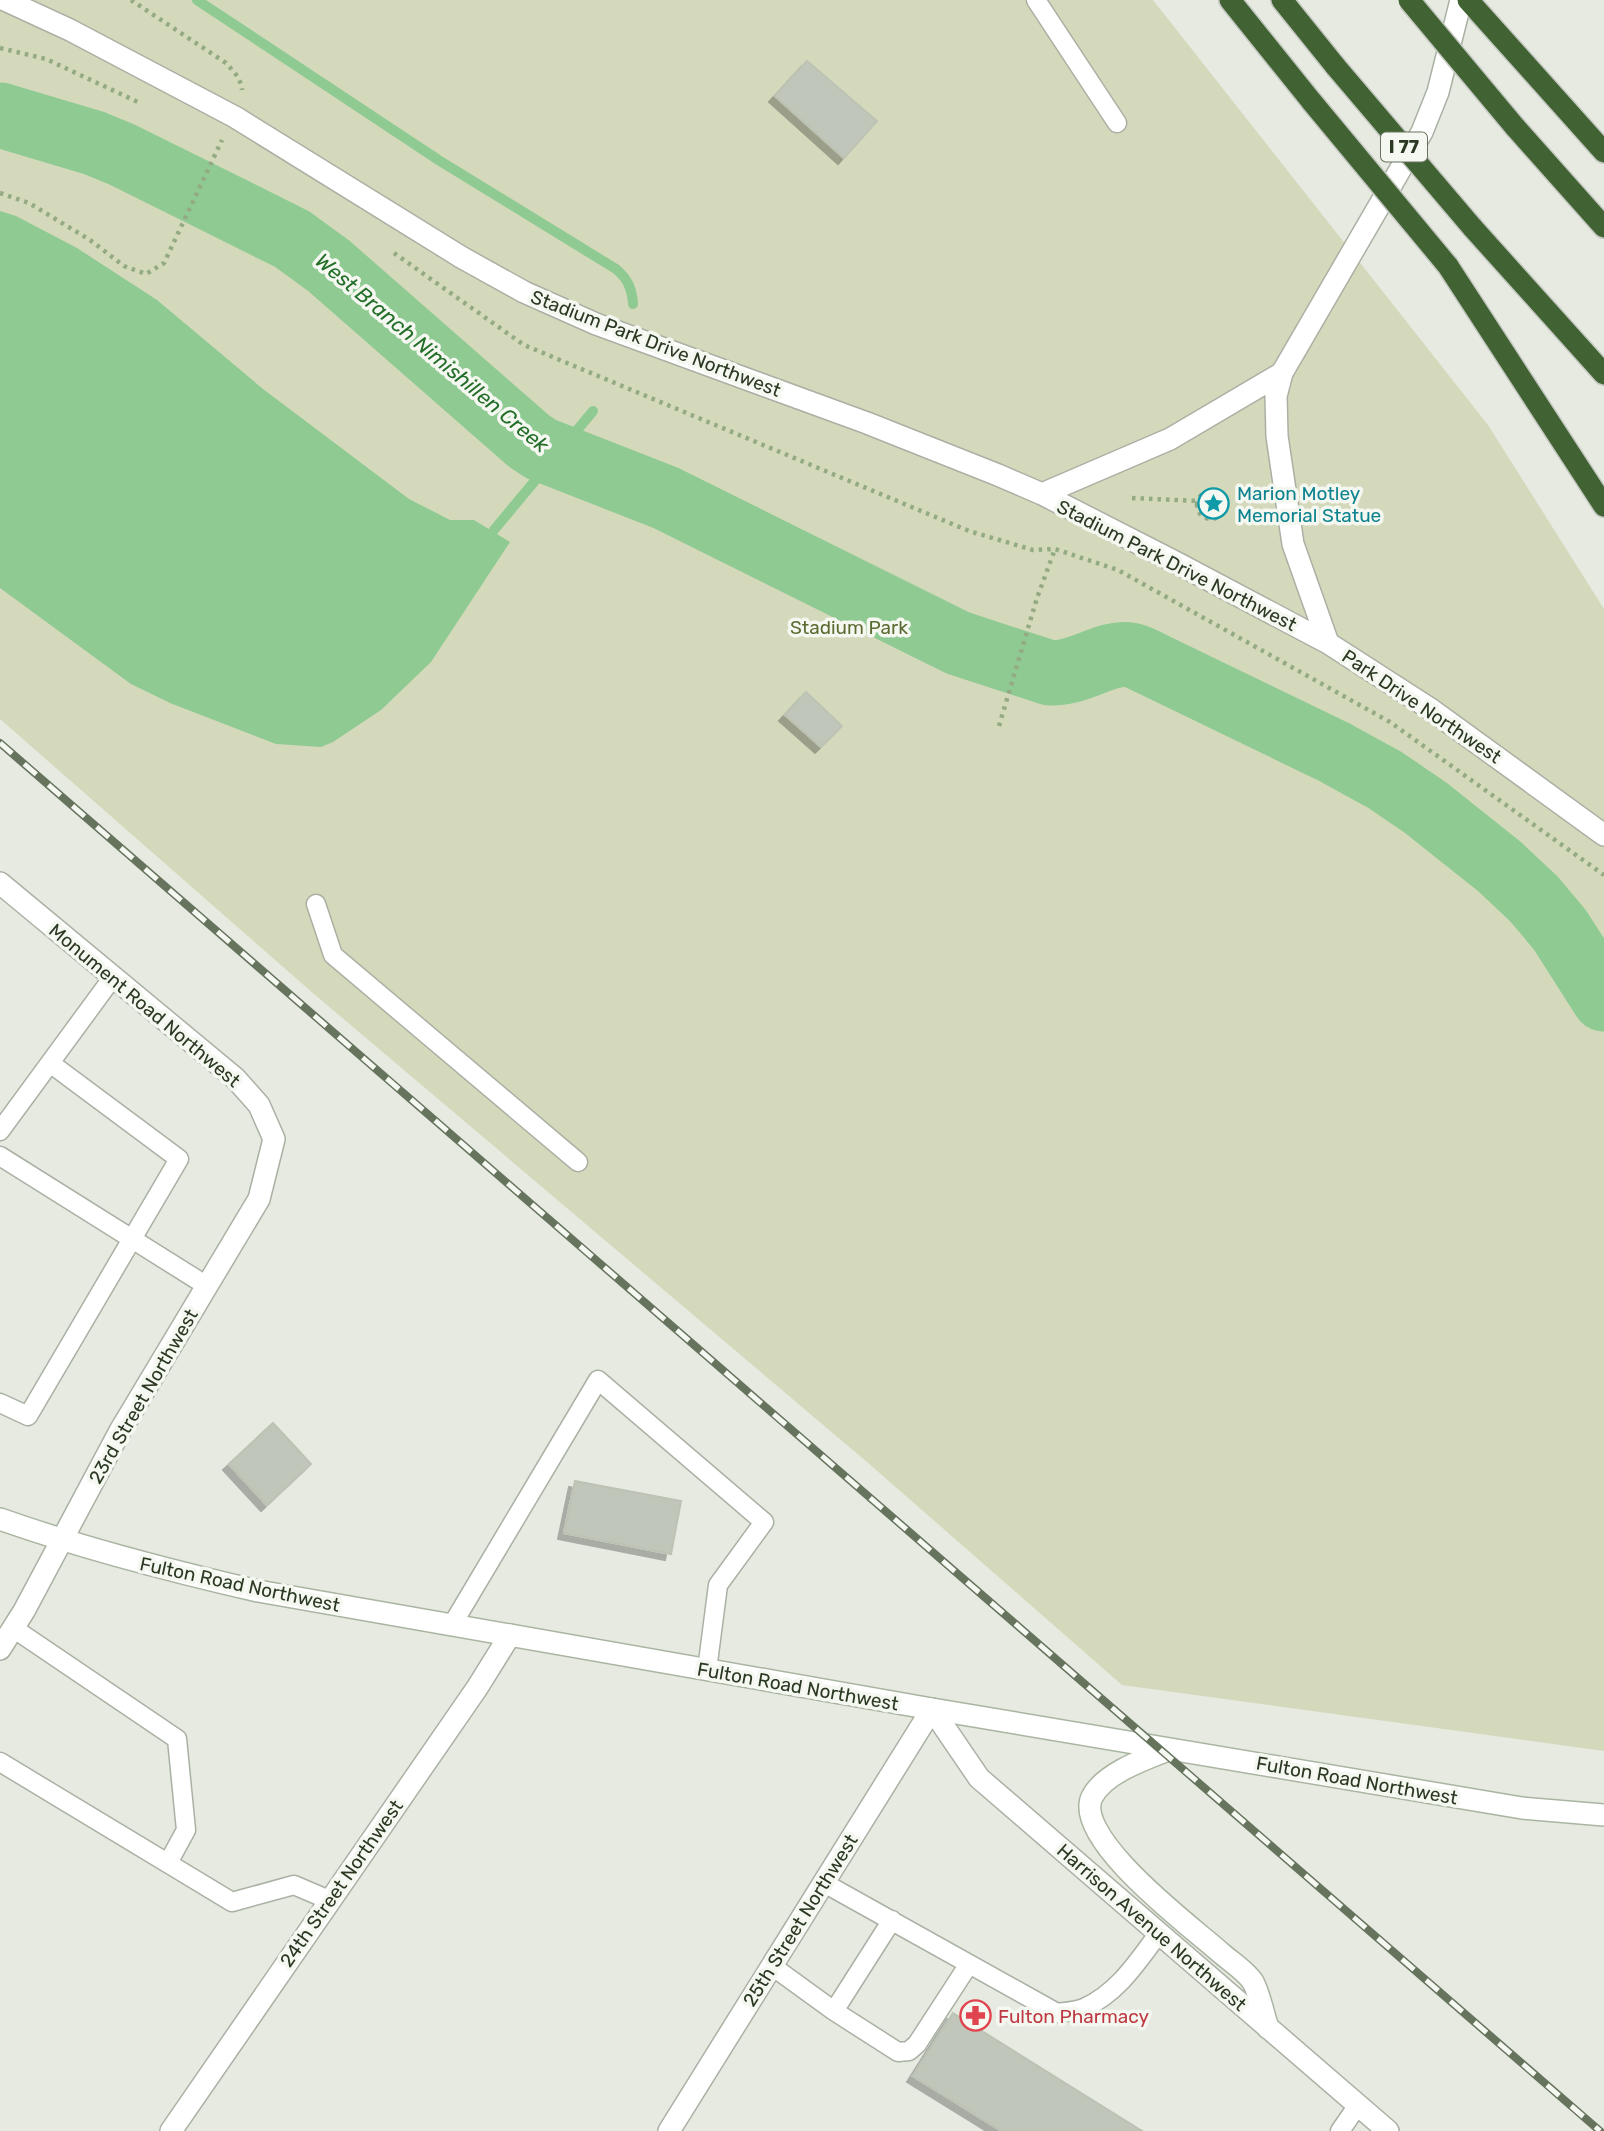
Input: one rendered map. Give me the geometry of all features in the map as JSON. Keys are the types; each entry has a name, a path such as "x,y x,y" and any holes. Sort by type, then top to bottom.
{"highway":[{"path":"1230,0 1448,266 1604,506"},
{"name":"I 77","path":"1282,0 1472,227 1604,374"},
{"path":"1409,0 1515,127 1604,227"},
{"path":"1468,0 1604,152"}],"street":[{"name":"Stadium Park Drive Northwest","path":"5,0 70,30 235,117 461,257 524,292 596,324 929,447 1042,495 1328,643"},
{"path":"1042,495 1170,439 1282,373 1422,132 1438,92 1461,0"},
{"name":"Park Drive Northwest","path":"1282,373 1276,396 1277,436 1293,544 1328,643 1429,708 1604,835"},
{"name":"Monument Road Northwest","path":"0,883 235,1078 259,1105 274,1139"},
{"name":"23rd Street Northwest","path":"0,1649 120,1431 259,1199 274,1139"},
{"name":"Fulton Road Northwest","path":"0,1519 60,1540 152,1566 258,1591 932,1709 1522,1808 1604,1815"},
{"name":"24th Street Northwest","path":"171,2131 477,1688 510,1635"},
{"name":"25th Street Northwest","path":"669,2131 932,1709"},
{"name":"Harrison Avenue Northwest","path":"932,1709 979,1778 1388,2131"},
{"path":"1171,1749 1129,1765 1109,1779 1092,1797 1091,1816 1096,1832 1121,1864 1252,1981 1268,2028"}],"lane":[{"path":"1036,0 1116,123"},
{"path":"316,904 333,955 578,1162"},
{"path":"0,1131 113,977"},
{"path":"0,1403 28,1416 179,1159 50,1063"},
{"path":"0,1156 207,1286"},
{"path":"453,1625 598,1380 764,1522 718,1586 707,1670"},
{"path":"13,1628 177,1739 186,1830 168,1863"},
{"path":"0,1762 232,1902 294,1885 329,1900"},
{"path":"824,1882 1057,2013 1084,2009 1129,1975 1159,1933"},
{"path":"834,2011 892,1920"},
{"path":"772,1966 834,2011 898,2052 909,2051 917,2044 969,1964"},
{"path":"1340,2131 1358,2105"}],"path":[{"path":"0,193 29,203 90,240 124,266 146,274 164,263 218,150"},
{"path":"1213,491 1222,495 1225,507 1217,517 1208,518 1200,513 1198,501 1204,492 1213,491"},
{"path":"1132,498 1198,501"},
{"path":"1032,550 1055,549 1118,570 1390,722 1604,875"},
{"path":"999,726 1037,597 1055,549"}],"green space":[{"name":"Stadium Park","path":"0,0 1153,0 1488,425 1604,609 1604,1751 1122,1685 867,1462 314,994 0,719"}],"shaded area":[{"path":"0,211 16,216 77,248 157,300 263,389 409,499 450,520 474,520 510,542 431,662 381,710 321,747 276,744 170,703 131,684 0,588"}],"building":[{"path":"807,61 877,121 844,158 775,96"},
{"path":"806,692 842,726 821,747 785,715"},
{"path":"273,1423 311,1464 267,1505 229,1464"},
{"path":"575,1481 681,1501 671,1554 564,1533"},
{"path":"953,2013 1142,2131 1002,2131 913,2076"}],"waterway":[{"path":"197,0 440,161 616,269 629,285 633,304"},
{"name":"West Branch Nimishillen Creek","path":"0,115 94,143 123,155 292,239 329,266 541,449 666,498 958,643 1050,673 1072,670 1112,656 1135,656 1334,752 1385,780 1426,808 1500,867 1534,899 1560,930 1604,999"},
{"path":"494,530 593,411"}],"railway":[{"path":"0,743 1600,2131"}],"place":[{"name":"Marion Motley Memorial Statue","path":"1214,504"},
{"name":"Fulton Pharmacy","path":"975,2016"}]}
